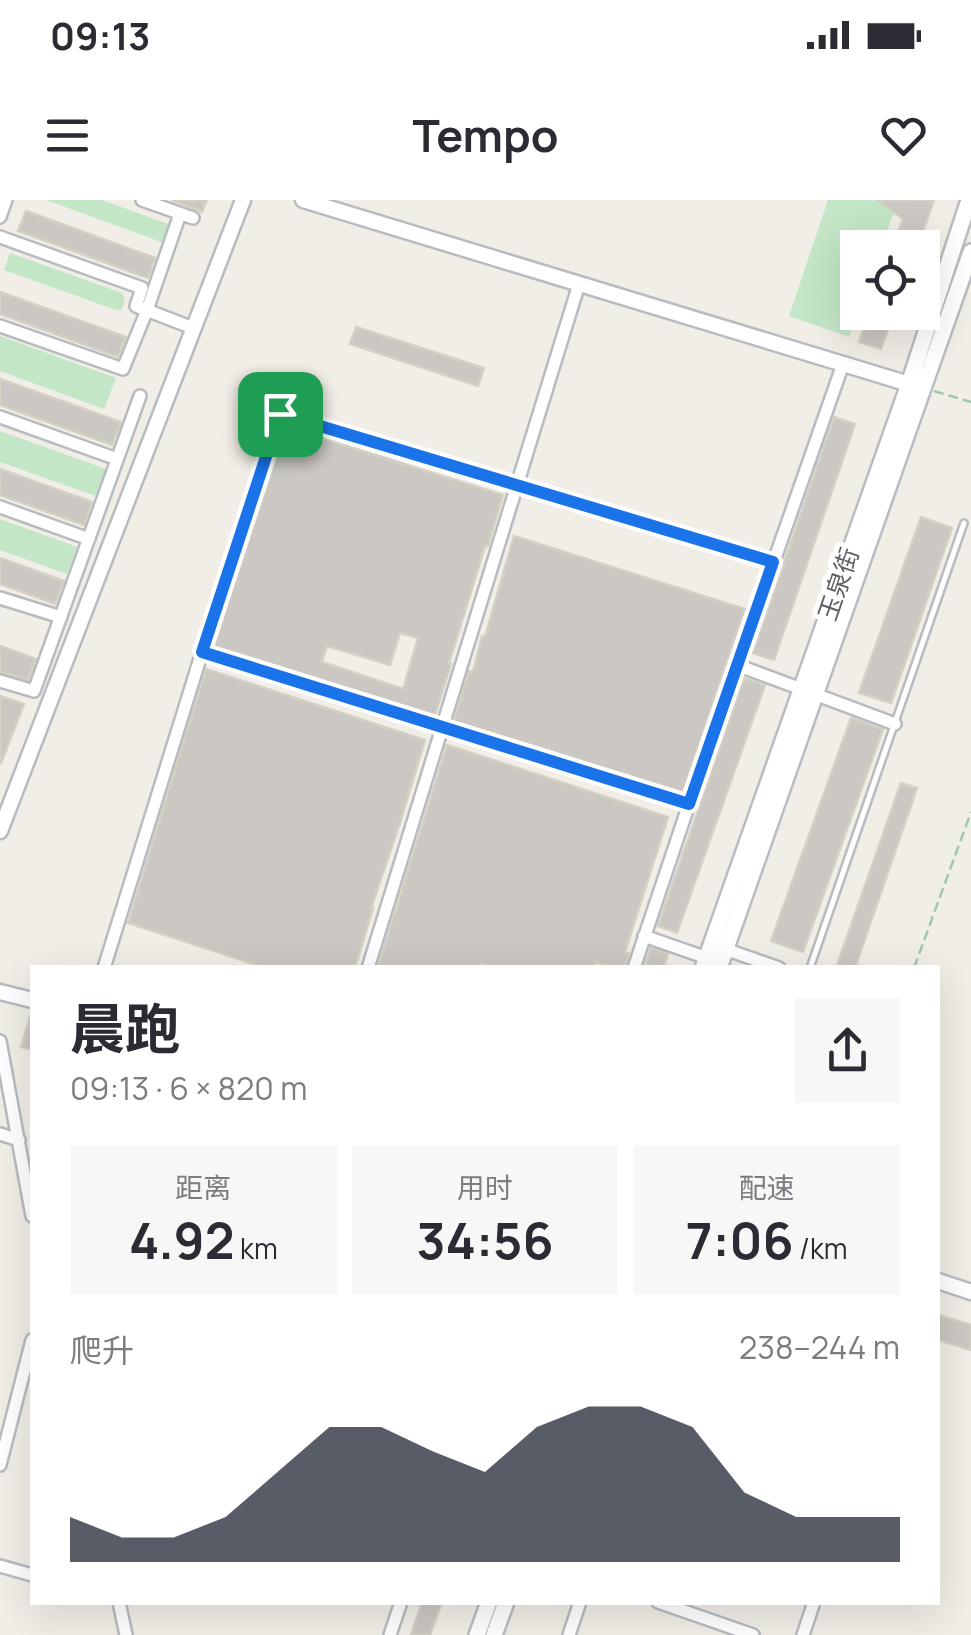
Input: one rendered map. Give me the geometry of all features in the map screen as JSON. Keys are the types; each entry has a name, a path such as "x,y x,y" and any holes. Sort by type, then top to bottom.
{"main road":[{"name":"玉泉街","path":"916,386 969,200"},
{"name":"玉泉街","path":"713,957 916,386 971,252"},
{"path":"477,1635 488,1605"},
{"path":"494,1635 505,1605"}],"street":[{"path":"0,217 6,200"},
{"path":"142,200 194,218"},
{"path":"0,831 243,200"},
{"path":"303,200 916,386"},
{"path":"0,326 123,369 180,214"},
{"path":"0,237 142,288 136,306 193,328"},
{"path":"369,965 579,284"},
{"path":"635,965 843,364"},
{"path":"0,681 34,691 140,396"},
{"path":"105,965 280,414 773,562"},
{"path":"0,417 117,459"},
{"path":"0,507 89,538"},
{"path":"0,598 61,617"},
{"path":"202,652 689,804"},
{"path":"737,665 894,724"},
{"path":"644,936 713,957 762,965"},
{"path":"0,992 30,1000"},
{"path":"0,1041 30,1204"},
{"path":"0,1134 19,1140"},
{"path":"940,1282 971,1292"},
{"path":"0,1466 30,1348"},
{"path":"0,1566 30,1575"},
{"path":"121,1605 126,1635"},
{"path":"390,1635 400,1605"},
{"path":"569,1635 579,1605"},
{"path":"667,1605 753,1635"},
{"path":"803,1635 813,1605"}],"lane":[{"path":"811,965 964,523"}],"path":[{"path":"916,386 971,402"},
{"path":"915,965 971,812"}],"green space":[{"path":"46,200 102,200 171,225 164,243"},
{"path":"828,200 877,200 894,212 887,230 840,230 840,330 852,330 849,337 789,316"},
{"path":"10,253 122,293 121,310 4,270"},
{"path":"0,336 116,378 104,409 0,371"},
{"path":"0,431 106,469 96,496 0,462"},
{"path":"0,519 77,547 67,574 0,550"}],"building":[{"path":"172,200 207,200 202,212"},
{"path":"877,200 934,200 923,230 899,230 903,219"},
{"path":"26,211 155,258 148,278 18,231"},
{"path":"0,292 126,337 118,357 0,314"},
{"path":"356,327 484,368 478,386 350,344"},
{"path":"863,330 888,330 881,349 859,342"},
{"path":"0,379 121,422 112,445 0,405"},
{"path":"834,417 855,424 774,660 753,653"},
{"path":"286,427 503,495 435,715 214,646","holes":["400,633 418,638 403,689 322,662 327,646 390,665"]},
{"path":"0,469 92,502 84,525 0,495"},
{"path":"921,517 952,528 891,703 859,693"},
{"path":"514,536 745,609 683,792 454,721 469,671 473,672 482,636 485,637"},
{"path":"0,558 64,581 55,604 0,584"},
{"path":"0,646 36,659 28,680 0,672"},
{"path":"206,669 425,740 356,965 257,965 128,923"},
{"path":"744,678 765,685 677,933 658,926"},
{"path":"0,696 24,704 1,763 0,763"},
{"path":"851,718 883,729 803,952 771,941"},
{"path":"447,745 668,817 625,952 629,953 626,965 595,962 379,965"},
{"path":"901,783 917,788 856,965 837,965"},
{"path":"651,948 668,954 664,965 645,965"},
{"path":"30,1017 30,1049 21,1047"},
{"path":"940,1316 971,1325 971,1350 940,1341"},
{"path":"421,1605 441,1605 430,1635 411,1635"}],"route":[{"path":"280,414 773,562 689,804 202,652 280,414"}]}
